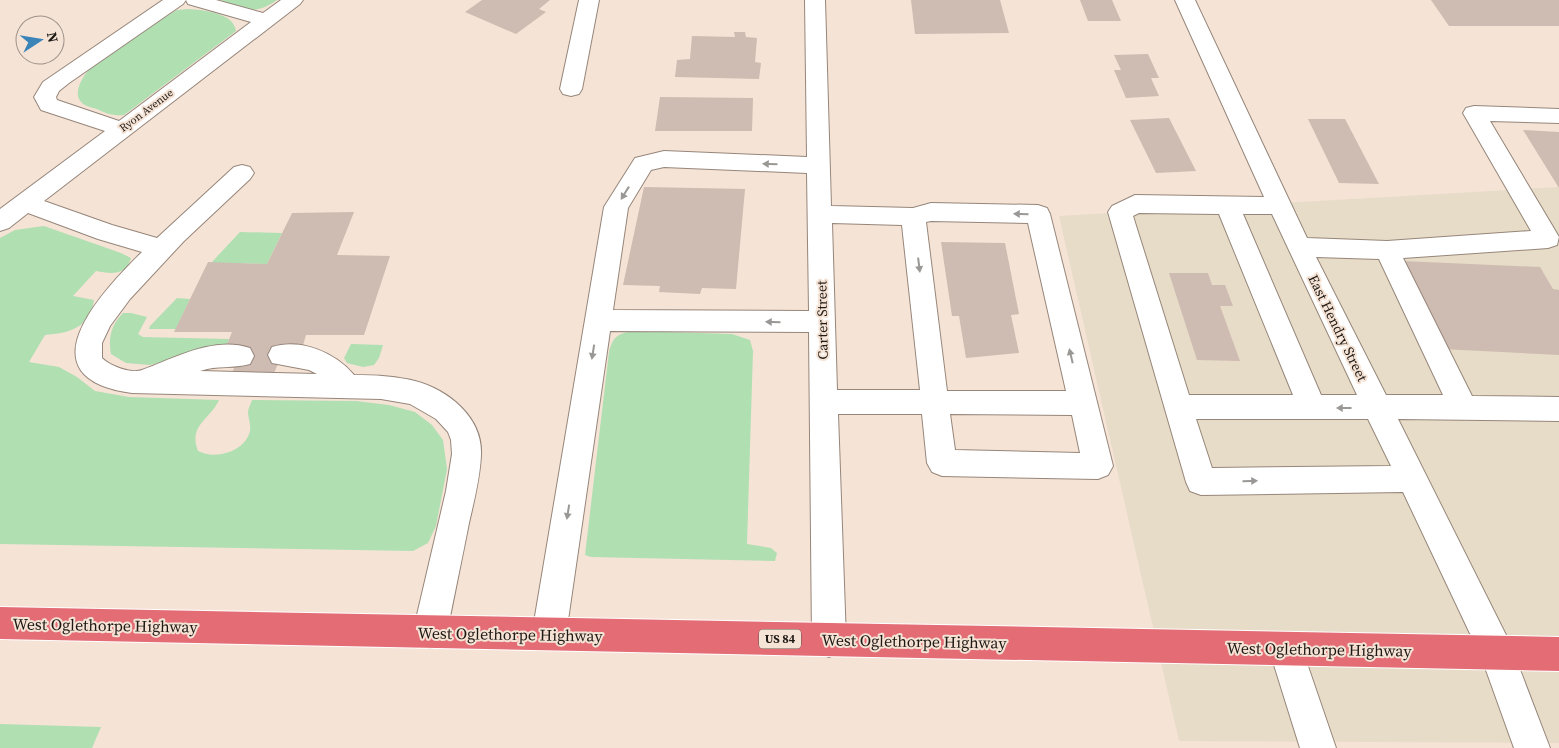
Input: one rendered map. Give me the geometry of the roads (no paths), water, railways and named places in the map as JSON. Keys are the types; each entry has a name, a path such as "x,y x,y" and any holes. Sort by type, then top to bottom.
{"highway":[{"name":"West Oglethorpe Highway","path":"0,623 1559,654"}],"street":[{"path":"121,129 49,105 45,97 51,87 62,78 176,0"},
{"path":"194,0 265,20"},
{"name":"Ryon Avenue","path":"0,222 293,0"},
{"path":"571,89 590,0"},
{"name":"Carter Street","path":"816,0 829,640"},
{"name":"East Hendry Street","path":"1185,0 1299,247 1497,653 1532,748"},
{"path":"1299,247 1388,250 1548,239 1474,114 1559,116"},
{"path":"549,634 616,207 643,164 664,159 819,166"},
{"path":"242,174 161,248 114,299 97,323 87,343 88,360 98,371 109,378 132,381 381,388 415,394 446,410 461,426 467,454 430,632"},
{"path":"25,203 107,233 161,248"},
{"path":"1280,206 1135,204 1120,212 1201,482 1411,479"},
{"path":"1228,206 1312,408"},
{"path":"820,214 913,217 931,212 1038,214 1098,466 942,463 913,217"},
{"path":"1388,250 1463,407"},
{"path":"598,320 822,322"},
{"path":"282,355 312,359 324,363 335,371 348,387"},
{"path":"132,381 212,356 240,356"},
{"path":"824,402 1082,404"},
{"path":"1180,407 1559,409"},
{"path":"1286,649 1318,748"}]}
